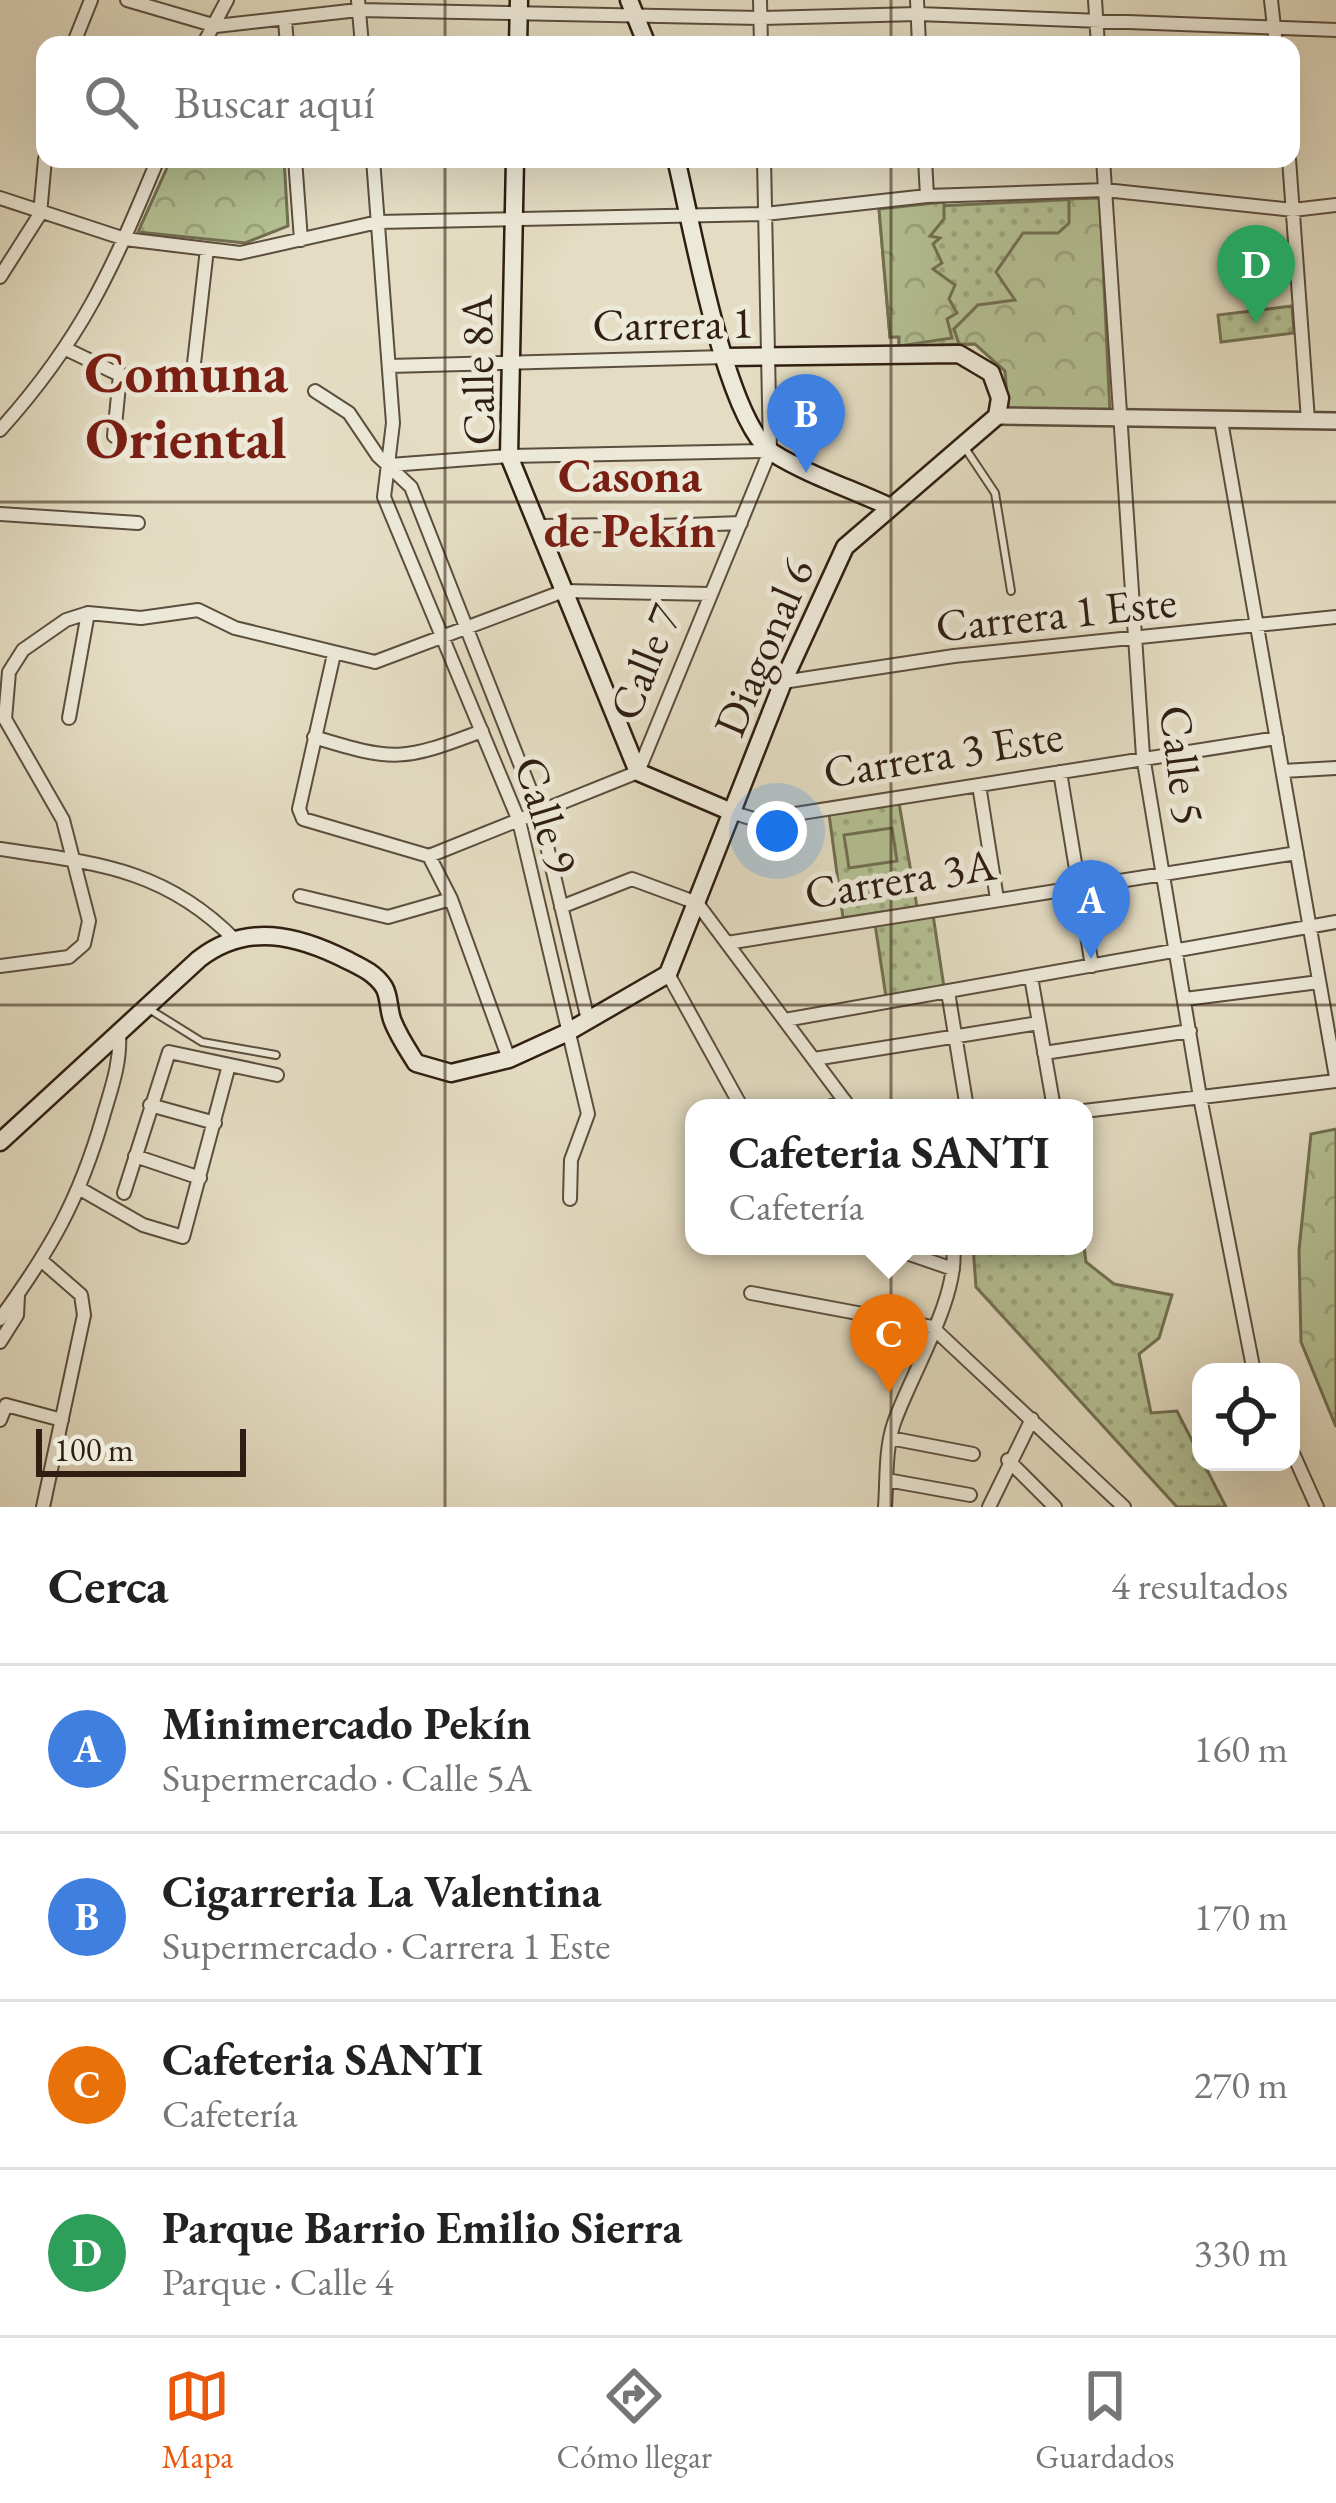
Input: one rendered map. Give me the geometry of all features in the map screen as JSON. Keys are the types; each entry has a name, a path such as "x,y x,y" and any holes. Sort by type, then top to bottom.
{"main road":[{"name":"Calle 8A","path":"515,168 509,456 638,772"},
{"path":"678,168 735,396 770,452 890,507"},
{"name":"Carrera 1","path":"726,357 959,354 992,373 1000,398 998,416"},
{"name":"Diagonal 6","path":"668,974 784,682 845,547 998,416"},
{"name":"Carrera 3 Este","path":"638,772 734,813"},
{"path":"0,1142 199,958 235,940 278,934 306,940 373,973 386,990 391,1018 416,1063 451,1072 509,1058 566,1033 668,974"}],"street":[{"path":"77,36 91,0"},
{"path":"127,0 216,26 285,20 358,5 633,8 760,18 918,7 1336,30"},
{"path":"209,36 227,0"},
{"path":"760,0 761,36"},
{"path":"1095,0 1097,36"},
{"path":"1271,0 1275,36"},
{"path":"358,5 361,36"},
{"path":"285,20 286,36"},
{"path":"0,277 40,214 44,168"},
{"path":"0,430 68,350 154,168"},
{"path":"296,168 301,240"},
{"name":"Calle 9","path":"374,168 389,366 390,465 379,498 519,821 588,1114 571,1160 570,1198"},
{"name":"Calle 7","path":"638,772 770,452 764,168"},
{"path":"925,168 927,196"},
{"name":"Calle 5","path":"1104,168 1142,756 1199,1097 1253,1363"},
{"path":"1290,168 1308,420"},
{"path":"0,198 125,238 240,253 378,222 765,214 927,196 1105,190 1293,210 1336,205"},
{"path":"68,350 120,375 192,381 207,249"},
{"name":"Carrera 1","path":"389,366 726,357"},
{"path":"114,436 120,375"},
{"path":"315,392 349,412 390,465 509,456 770,452"},
{"path":"998,416 1336,421"},
{"path":"1093,1110 1336,1079 1221,421"},
{"name":"Calle 9","path":"390,465 410,487 539,812 588,1020"},
{"path":"0,514 138,523"},
{"path":"660,526 741,523"},
{"path":"540,526 619,525"},
{"path":"0,966 69,957 84,944 89,921 52,796 10,731 4,692 23,650 42,633 88,613 141,618 198,610 236,628 375,662 395,659 466,626 564,591 711,594"},
{"path":"69,718 88,613"},
{"name":"Carrera 1 Este","path":"784,682 954,656 1336,617"},
{"path":"334,654 299,809 303,819 429,856 638,772"},
{"path":"314,737 383,758 407,758 482,731"},
{"name":"Carrera 3 Este","path":"734,813 757,820 1277,738"},
{"path":"1282,772 1336,768"},
{"path":"1060,772 1092,966"},
{"path":"980,784 997,899"},
{"path":"0,849 72,860 164,884 205,910 235,940"},
{"name":"Carrera 3A","path":"727,943 1297,853"},
{"path":"429,856 451,899 509,1058"},
{"path":"561,907 632,879 697,903 844,1099"},
{"path":"300,896 388,917 451,899"},
{"path":"785,1020 1336,922"},
{"path":"668,974 737,1099"},
{"path":"1031,977 1052,1099"},
{"path":"1185,999 1319,982"},
{"path":"948,992 965,1099"},
{"path":"814,1059 1039,1023"},
{"path":"1044,1053 1190,1031"},
{"path":"0,1319 42,1261 82,1190 117,1069 119,1034"},
{"path":"124,1193 169,1052 277,1076"},
{"path":"82,1190 143,1225 183,1237 229,1064"},
{"path":"150,1105 215,1123"},
{"path":"135,1156 200,1178"},
{"path":"912,1255 953,1269"},
{"path":"885,1507 890,1438 953,1269 953,1255"},
{"path":"42,1261 84,1304 43,1507"},
{"path":"751,1293 932,1328 1124,1507"},
{"path":"0,1342 17,1315 18,1294"},
{"path":"0,1420 6,1406 62,1420"},
{"path":"989,1507 1032,1419"},
{"path":"890,1438 973,1454"},
{"path":"1008,1460 1055,1507"},
{"path":"1300,1469 1317,1507"},
{"path":"887,1480 970,1495"}],"lane":[{"path":"963,445 995,493 1011,591"},
{"path":"146,1008 202,1042 276,1054"}],"green space":[{"path":"167,168 285,168 288,226 245,243 138,232"},
{"path":"1100,198 1008,408 1005,371 975,344 899,346 899,337 890,337 879,209"},
{"path":"1100,198 1110,414 1008,408 1005,371 975,344 959,344 954,329 978,305 1015,300 996,272 1023,233 1058,233 1069,223 1069,199"},
{"path":"944,202 944,219 930,236 940,238 933,244 942,263 933,269 955,285 949,299 957,313 947,319 952,338 899,346 899,337 890,337 879,209"},
{"path":"1292,306 1294,333 1221,342 1218,315"},
{"path":"899,803 917,907 843,918 829,814"},
{"path":"892,828 897,861 849,868 844,835"},
{"path":"933,915 944,987 886,997 875,924"},
{"path":"1336,1129 1336,1427 1301,1342 1299,1250 1311,1134"},
{"path":"974,1255 1085,1255 1086,1262 1114,1284 1172,1295 1159,1338 1139,1354 1151,1413 1177,1411 1192,1440 1192,1471 1208,1471 1226,1507 1177,1507 976,1287"}],"place":[{"name":"Parque Barrio Emilio Sierra","path":"1256,324"},
{"name":"Cigarreria La Valentina","path":"806,473"},
{"name":"Minimercado Pekín","path":"1091,959"},
{"name":"Cafeteria SANTI","path":"889,1393"}],"district":[{"name":"Comuna Oriental","path":"186,405"},
{"name":"Casona de Pekín","path":"630,502"}]}
